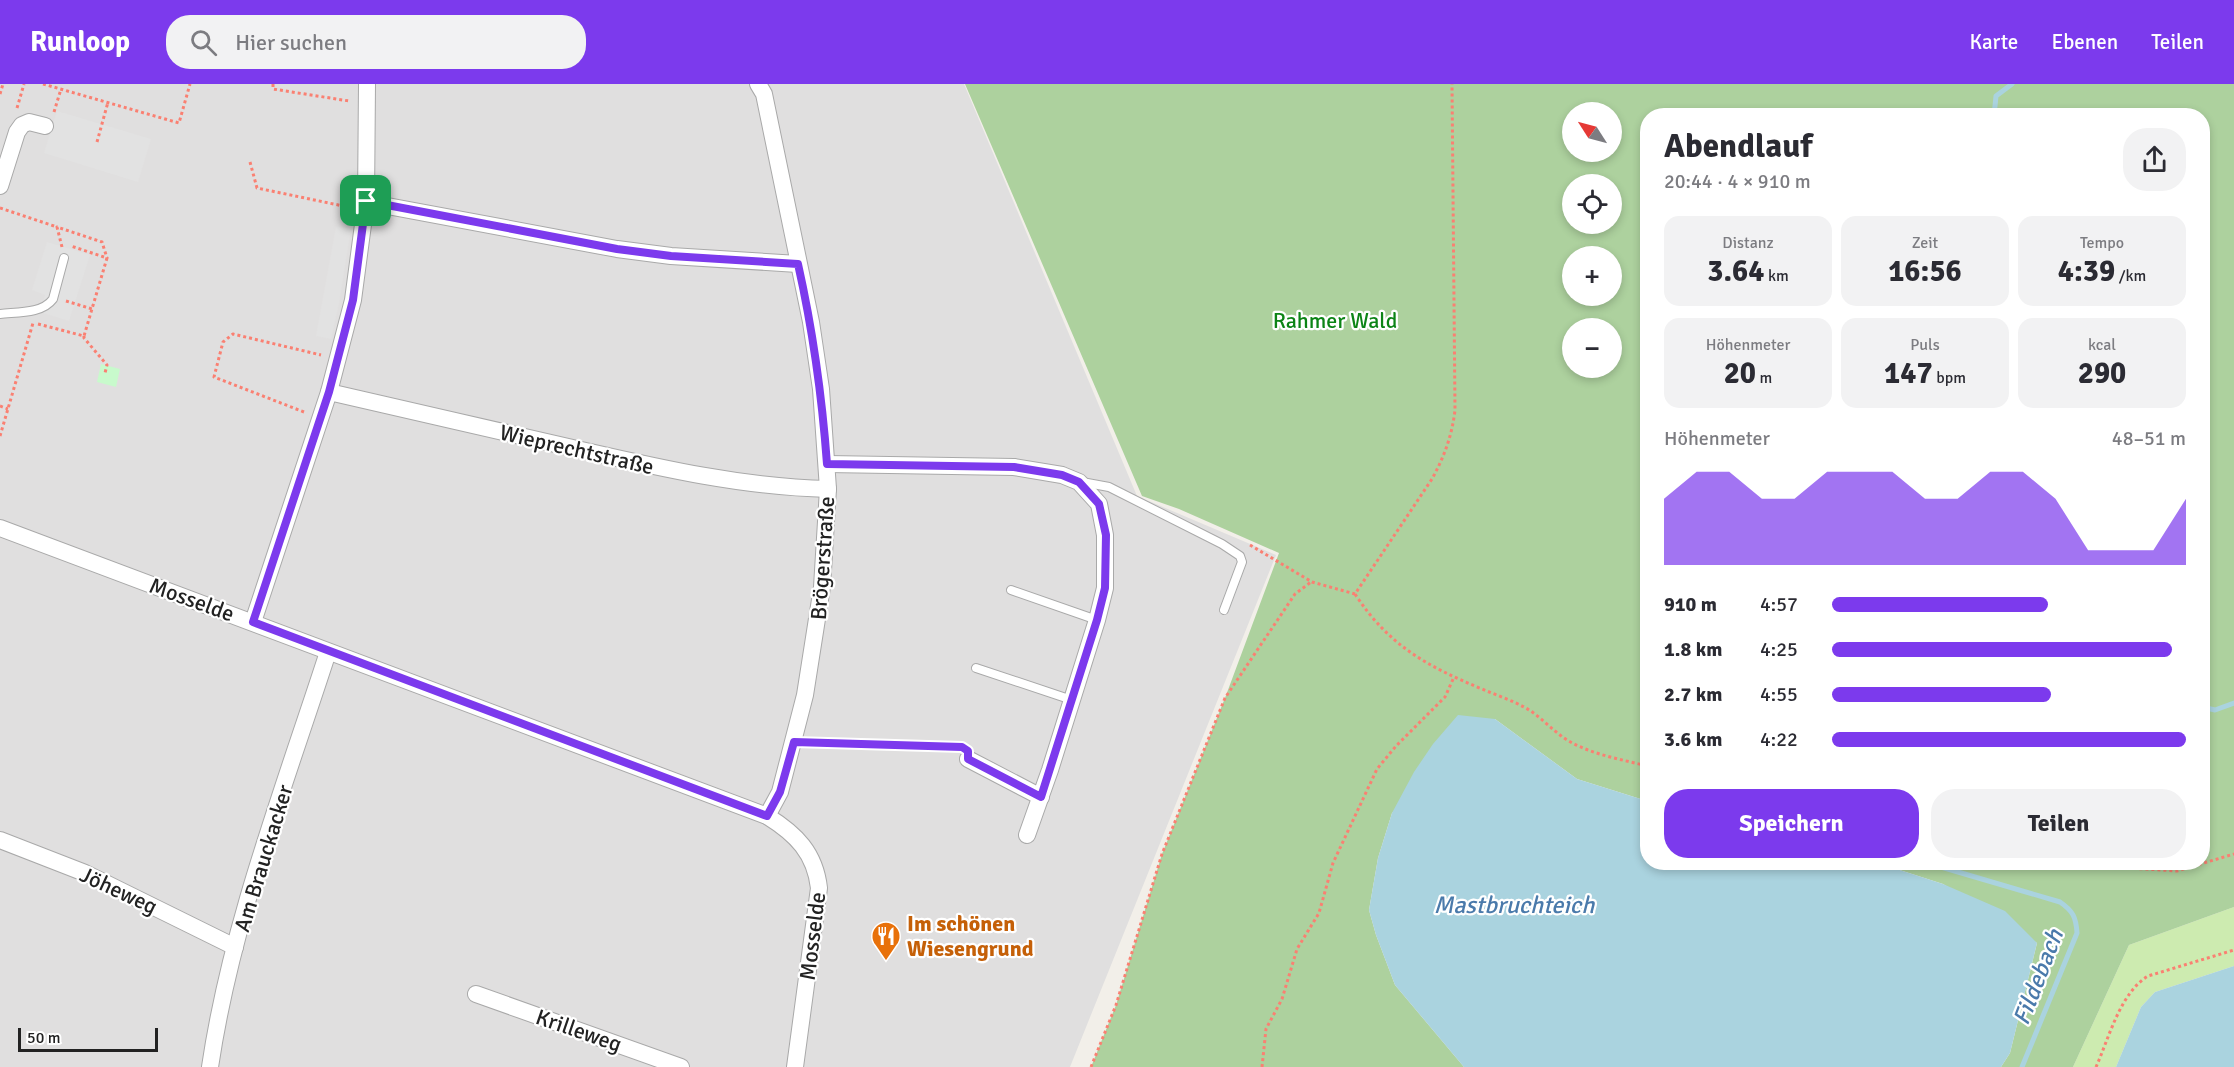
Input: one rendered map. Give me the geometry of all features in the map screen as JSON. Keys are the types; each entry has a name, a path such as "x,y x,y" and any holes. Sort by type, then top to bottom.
{"street":[{"path":"253,622 329,392 353,300 361,205 367,84"},
{"name":"Brögerstraße","path":"758,84 764,94 811,322 821,389 828,489 819,619 805,695 780,792 767,816"},
{"path":"0,186 21,125 29,122 45,126"},
{"path":"361,205 617,249 671,256 798,264"},
{"name":"Wieprechtstraße","path":"329,392 731,482 783,488 828,489"},
{"path":"827,464 1014,467 1062,475 1079,482 1099,504 1106,535 1105,588 1097,620 1028,835"},
{"name":"Mosselde","path":"0,528 767,816 794,836 805,848 812,859 819,888 795,1067"},
{"name":"Am Brauckacker","path":"210,1067 235,948 253,883 328,652"},
{"path":"968,759 1041,797"},
{"name":"Jöheweg","path":"0,840 85,873 235,948"},
{"name":"Krilleweg","path":"476,994 681,1067"}],"lane":[{"path":"0,314 37,310 49,304 64,258"},
{"path":"1079,482 1109,487 1240,555 1242,562 1224,610"},
{"path":"1011,590 1097,620"},
{"path":"976,668 1072,700"}],"path":[{"path":"0,94 3,84"},
{"path":"43,84 179,123 190,84"},
{"path":"273,84 273,88 358,103"},
{"path":"1355,594 1432,479 1449,444 1453,425 1455,410 1452,84"},
{"path":"97,142 108,102"},
{"path":"250,162 257,188 361,205"},
{"path":"0,208 102,242 107,258 84,338 107,365 105,373"},
{"path":"57,227 64,258"},
{"path":"62,243 107,258"},
{"path":"53,297 92,309"},
{"path":"0,436 37,310"},
{"path":"34,322 84,336"},
{"path":"311,415 214,377 223,342 233,334 329,357"},
{"path":"0,406 8,409"},
{"path":"1091,1067 1116,1005 1162,854 1225,698 1295,594 1312,582 1355,594 1373,619 1398,644 1435,668 1525,708 1566,740 1589,750 1640,764"},
{"path":"1262,1067 1266,1029 1282,999 1297,949 1319,913 1333,863 1377,769 1396,746 1445,697 1454,677"},
{"path":"794,742 962,747 968,751 968,759"},
{"path":"2210,861 2234,854"},
{"path":"2161,870 2180,870"},
{"path":"2096,1067 2127,995 2138,982 2148,976 2234,950"}],"shaded area":[{"path":"0,84 964,84 1137,496 1276,555 1070,1067 0,1067"},
{"path":"57,111 151,139 138,182 44,153"},
{"path":"336,227 351,228 331,339 316,336"},
{"path":"47,242 90,255 69,321 40,312 45,295 32,290"}],"green space":[{"name":"Rahmer Wald","path":"965,84 2234,84 2234,907 2129,945 2073,1067 2001,1067 2010,1053 2037,943 1943,884 1900,870 2210,870 2210,108 1640,108 1640,799 1577,779 1495,719 1392,813 1378,858 1369,910 1376,935 1395,985 1464,1067 1091,1067 1116,1005 1162,854 1225,698 1279,553 1179,509 1142,496"},
{"path":"101,364 120,369 116,387 97,382"},
{"path":"2234,907 2234,966 2155,992 2141,1007 2116,1067 2073,1067 2129,945"}],"water":[{"name":"Mastbruchteich","path":"1458,715 1495,719 1577,779 1640,799 1640,870 1900,870 1943,884 2005,911 2037,943 2010,1053 2001,1067 1464,1067 1395,985 1369,910 1378,858 1392,813 1414,772 1433,744"},
{"path":"2234,966 2234,1067 2116,1067 2141,1007 2155,992"}],"waterway":[{"path":"1995,108 1996,96 2012,84"},
{"name":"Fildebach","path":"2210,709 2215,710 2234,703"},
{"name":"Fildebach","path":"1951,870 2060,902 2068,908 2076,923 2077,933 2022,1067"}],"place":[{"name":"Im schönen Wiesengrund","path":"886,962"}],"route":[{"path":"366,201 617,249 671,256 798,264 811,322 821,389 827,464 1014,467 1062,475 1079,482 1099,504 1106,535 1105,588 1041,797 968,759 968,751 962,747 794,742 780,792 767,816 253,622 329,392 353,300 366,201"}]}
